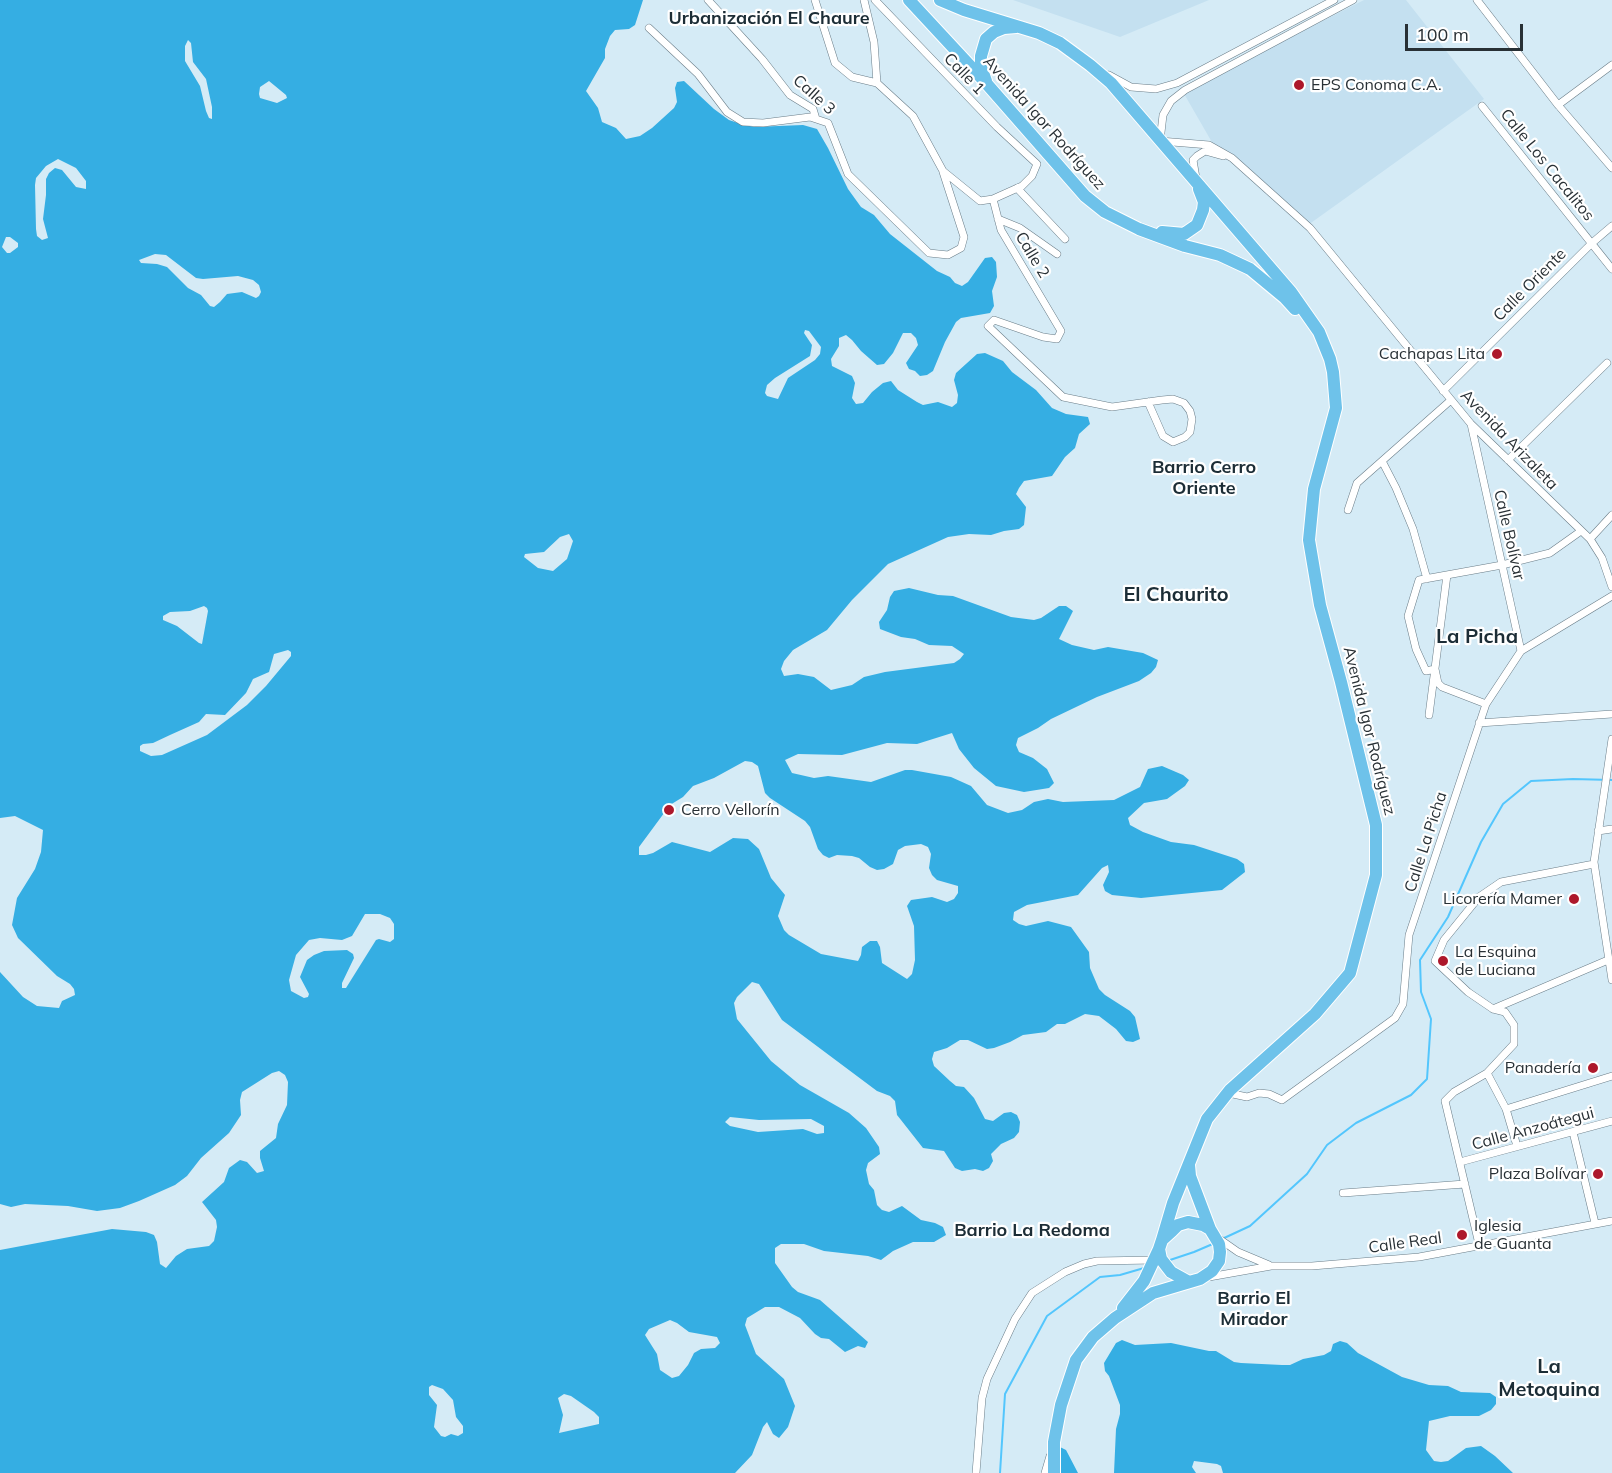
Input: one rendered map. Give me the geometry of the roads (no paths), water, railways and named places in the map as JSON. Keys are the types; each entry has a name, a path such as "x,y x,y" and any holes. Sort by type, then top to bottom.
{"highway":[{"name":"Avenida Igor Rodríguez","path":"909,0 986,83 1085,196 1105,212 1129,224 1185,246 1220,255 1250,269 1285,298 1302,317 1314,334 1333,372"},
{"name":"Avenida Igor Rodríguez","path":"940,0 1060,43 1111,83 1291,292 1307,313 1325,346 1333,372 1336,408 1314,489 1309,540 1320,605 1376,825 1376,875 1350,973 1315,1014 1230,1090 1207,1119 1173,1203 1159,1256"},
{"path":"986,83 981,67 981,56 986,39 994,32 1004,28 1020,27"},
{"path":"1129,224 1173,234 1184,234 1197,225 1203,210 1204,202 1197,183"},
{"name":"Avenida Igor Rodríguez","path":"1194,1147 1190,1160 1190,1176 1213,1232"},
{"path":"1054,1473 1054,1442 1061,1405 1076,1360 1093,1337 1115,1318 1153,1293 1200,1279 1216,1268 1220,1252 1213,1232 1203,1225 1188,1222 1178,1225 1144,1281 1115,1318"},
{"path":"1159,1256 1181,1279 1189,1282 1200,1279"}],"street":[{"name":"Calle 3","path":"708,0 762,58 790,95 813,109 816,119 828,123 848,174 929,253 948,255 961,248 964,237 943,171"},
{"path":"815,0 835,63 852,77 877,83 913,116 943,171 980,201 993,199 1017,188 1065,239"},
{"path":"864,0 874,42 877,83"},
{"name":"Calle 1","path":"875,0 997,127 1036,164 1032,176 1017,188"},
{"path":"1090,65 1131,87 1156,89 1177,83 1334,0"},
{"path":"1160,141 1163,116 1171,101 1185,90 1353,0"},
{"path":"1477,0 1558,105 1612,168"},
{"path":"650,28 698,74 727,112 742,122 763,123 810,117 816,119"},
{"path":"1558,105 1612,65"},
{"name":"Calle Los Cacalitos","path":"1482,106 1612,269"},
{"name":"Avenida Arizaleta","path":"1160,141 1209,145 1232,158 1310,228 1471,424 1590,539 1602,558 1612,587"},
{"path":"1197,183 1193,160 1197,156 1205,151 1232,158"},
{"name":"Calle 2","path":"993,199 1001,230 1061,331 1057,339 1043,337 994,320 988,326 1040,378 1063,397 1112,407 1148,402 1173,399 1184,403 1190,411 1192,419 1190,432 1173,442 1163,436 1148,402"},
{"path":"998,219 1020,228 1057,254"},
{"name":"Calle Oriente","path":"1443,391 1592,243 1612,226"},
{"path":"1508,460 1607,363"},
{"path":"1348,510 1357,483 1451,400"},
{"name":"Calle Bolívar","path":"1471,424 1521,651"},
{"path":"1382,461 1413,529 1427,579"},
{"path":"1590,539 1612,515"},
{"path":"1435,669 1426,671 1416,649 1408,616 1419,580 1502,565 1550,553 1581,531"},
{"path":"1429,715 1447,575"},
{"name":"Calle La Picha","path":"1230,1090 1233,1094 1247,1096 1259,1093 1269,1094 1282,1100 1395,1018 1403,1004 1409,935 1486,704 1521,651 1612,596"},
{"path":"1435,669 1438,683 1442,687 1486,704"},
{"path":"1479,723 1612,714"},
{"path":"1612,739 1594,864 1612,980"},
{"path":"1598,831 1612,829"},
{"path":"1479,1244 1445,1101 1454,1092 1487,1073 1514,1044 1514,1025 1505,1012 1493,1009 1468,992 1435,961 1444,940 1479,897 1500,882 1594,864"},
{"path":"1493,1009 1608,960"},
{"path":"1487,1073 1506,1109 1517,1146"},
{"path":"1506,1109 1612,1076"},
{"name":"Calle Anzoátegui","path":"1460,1162 1612,1121"},
{"path":"1573,1132 1595,1223"},
{"path":"1343,1193 1466,1184"},
{"name":"Calle Real","path":"1271,1266 1312,1266 1419,1257 1612,1221"},
{"path":"1213,1232 1228,1246 1271,1266"},
{"path":"976,1473 982,1398 987,1379 1015,1319 1032,1293 1065,1272 1097,1261 1159,1256"},
{"path":"1200,1279 1231,1271 1271,1266"},
{"path":"1045,1473 1054,1442"}],"waterway":[{"path":"1222,1239 1250,1226 1307,1174 1327,1145 1356,1123 1411,1095 1427,1079 1431,1019 1421,992 1420,960 1448,917 1481,842 1503,804 1531,781 1612,780"},
{"path":"1167,1261 1215,1243"},
{"path":"1000,1473 1005,1394 1047,1316 1100,1277 1120,1275 1144,1268"}],"place":[{"name":"EPS Conoma C.A.","path":"1299,85"},
{"name":"Cachapas Lita","path":"1497,354"},
{"name":"Cerro Vellorín","path":"669,810"},
{"name":"Licorería Mamer","path":"1574,899"},
{"name":"La Esquina de Luciana","path":"1443,961"},
{"name":"Panadería","path":"1593,1068"},
{"name":"Plaza Bolívar","path":"1598,1174"},
{"name":"Iglesia de Guanta","path":"1462,1235"}],"district":[{"name":"Urbanización El Chaure","path":"769,19"},
{"name":"Barrio Cerro Oriente","path":"1204,478"},
{"name":"El Chaurito","path":"1176,595"},
{"name":"La Picha","path":"1477,637"},
{"name":"Barrio La Redoma","path":"1032,1231"},
{"name":"Barrio El Mirador","path":"1254,1309"},
{"name":"La Metoquina","path":"1549,1378"}]}
